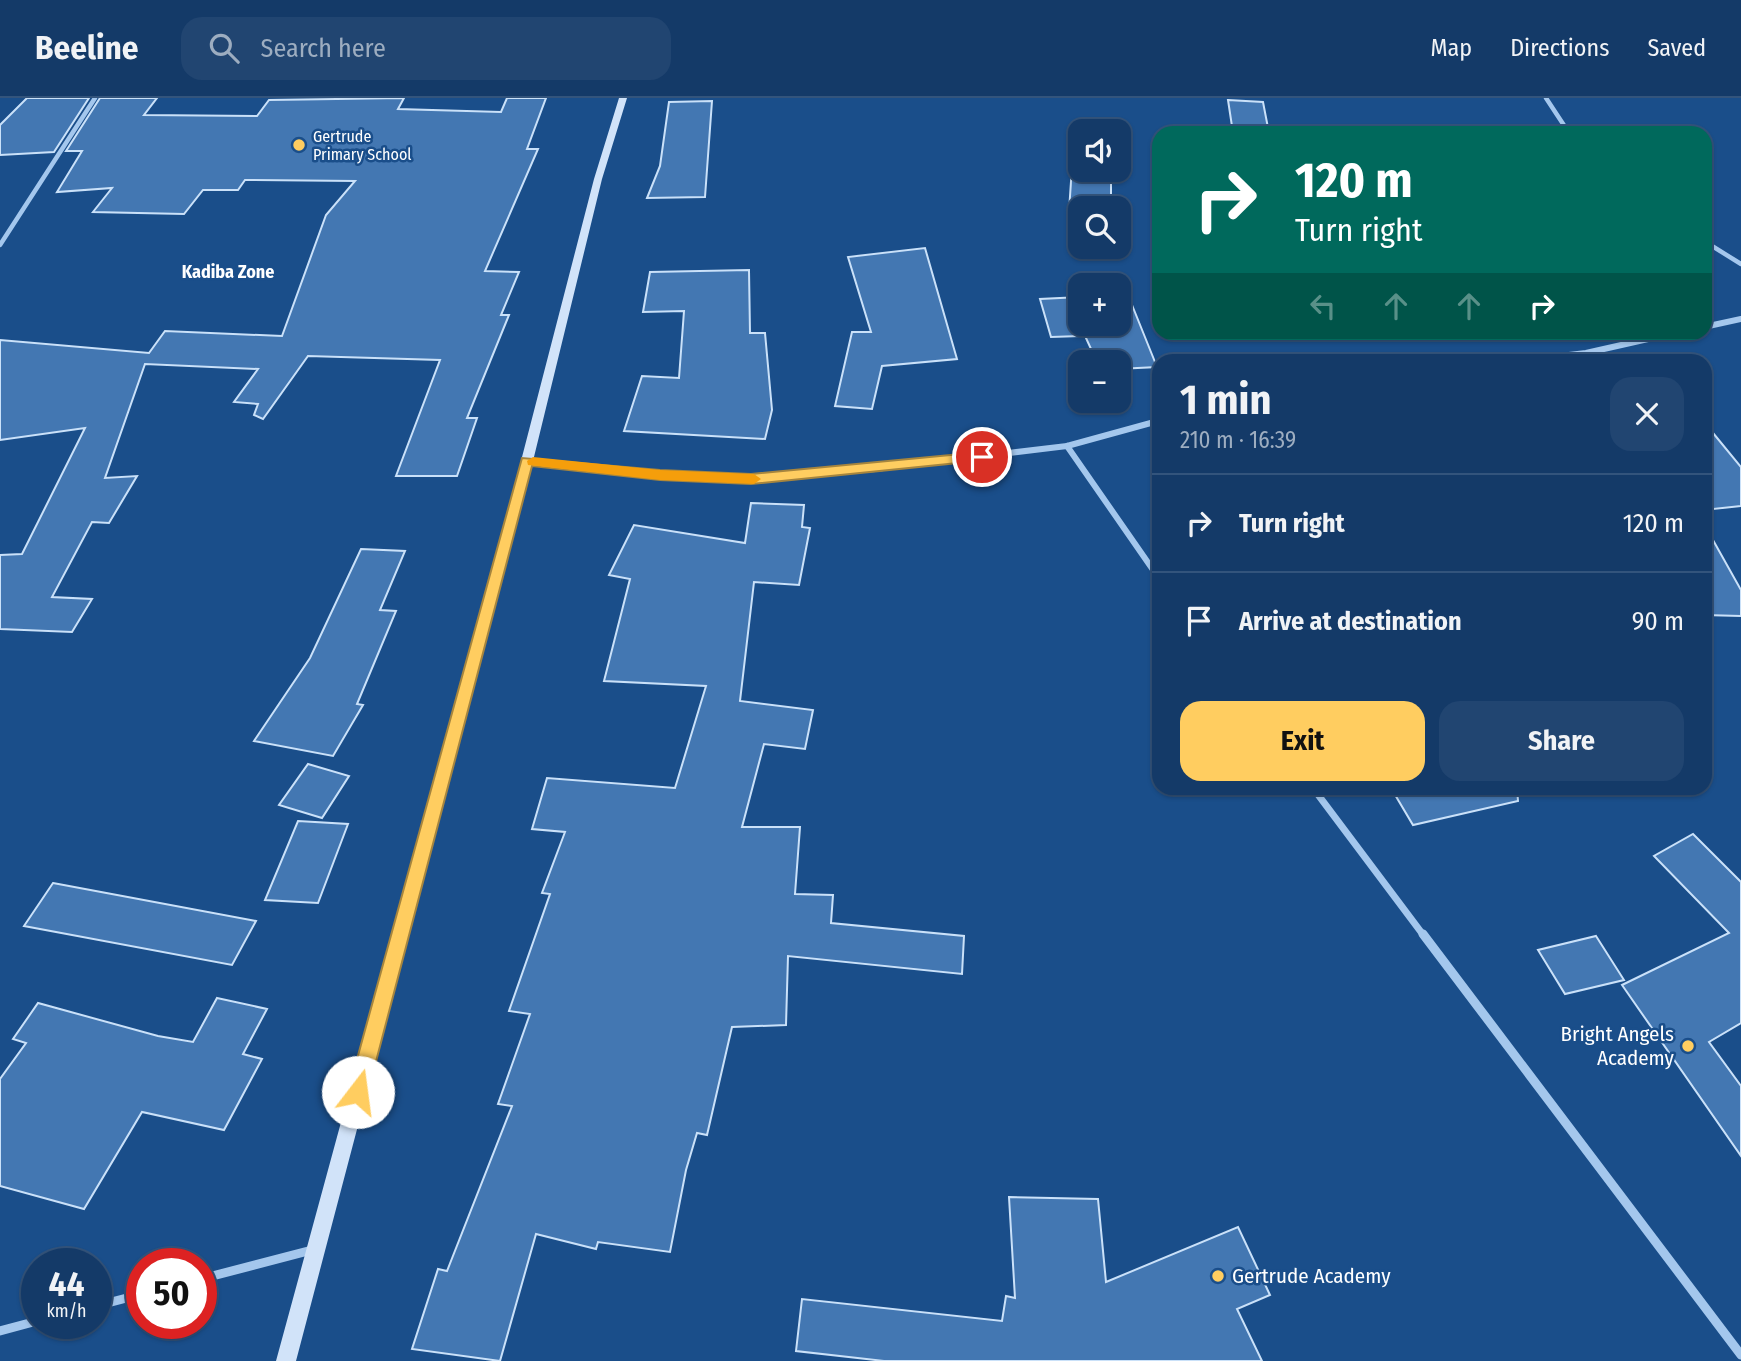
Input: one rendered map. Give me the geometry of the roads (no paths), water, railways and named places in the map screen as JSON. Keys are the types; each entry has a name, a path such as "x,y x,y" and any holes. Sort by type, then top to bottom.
{"main road":[{"path":"286,1361 527,461 598,179 623,98"}],"street":[{"path":"0,245 95,98"},
{"path":"1546,98 1563,126"},
{"path":"1712,246 1741,264"},
{"path":"1712,325 1741,319"},
{"path":"1578,354 1644,340"},
{"path":"527,461 660,475 751,479 875,469 1068,446 1152,423"},
{"path":"1068,446 1152,568"},
{"path":"1318,795 1741,1354"},
{"path":"217,1275 316,1249"},
{"path":"0,1331 21,1325"}],"place":[{"name":"Gertrude Primary School","path":"299,145"},
{"name":"Bright Angels Academy","path":"1688,1046"},
{"name":"Gertrude Academy","path":"1218,1276"}],"district":[{"name":"Kadiba Zone","path":"228,272"}]}
